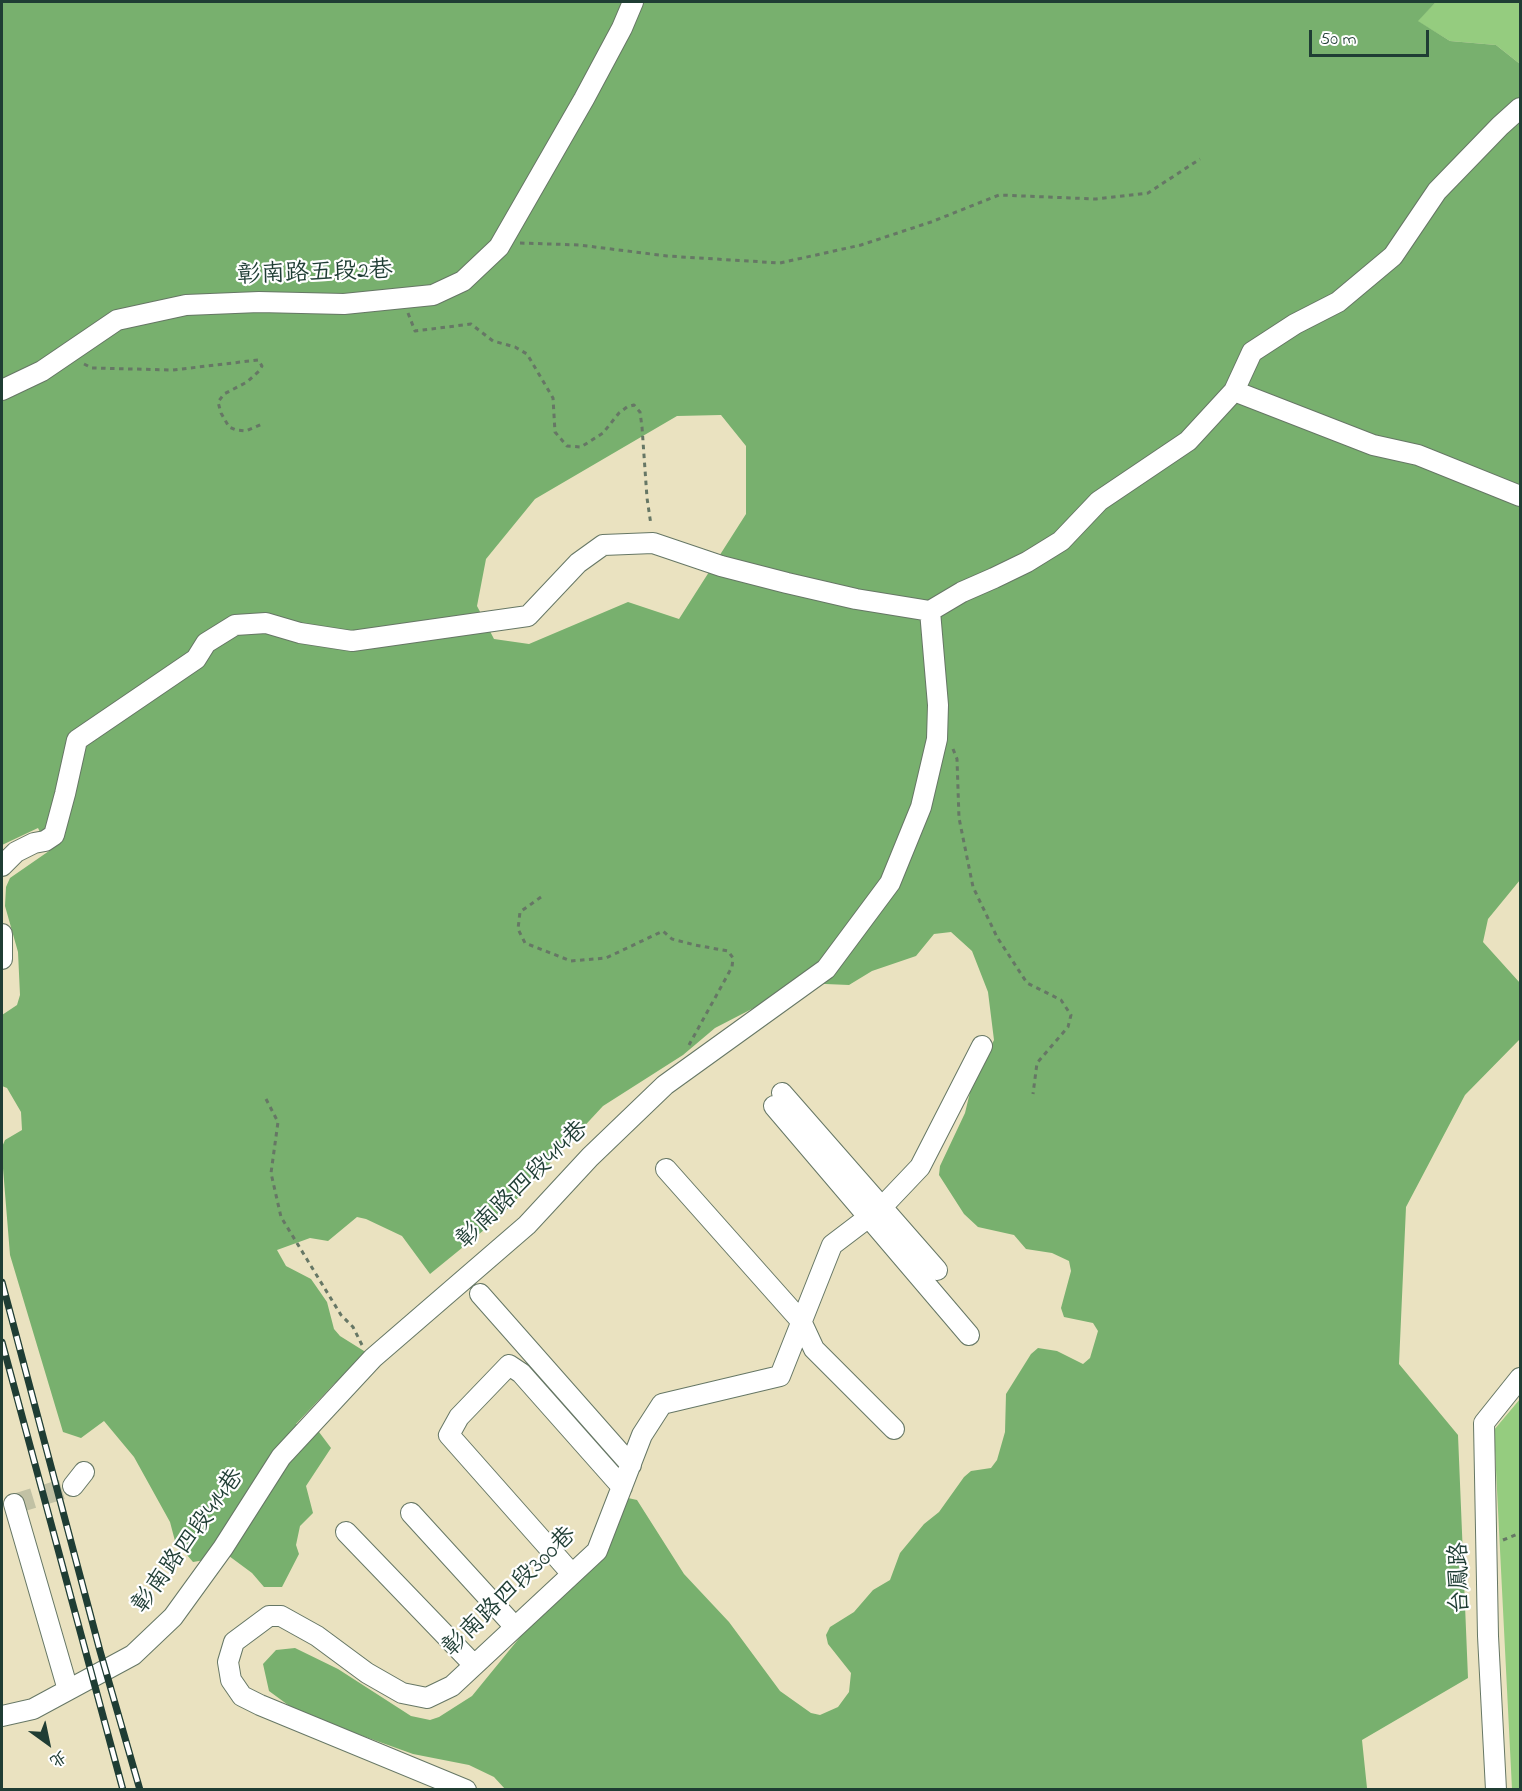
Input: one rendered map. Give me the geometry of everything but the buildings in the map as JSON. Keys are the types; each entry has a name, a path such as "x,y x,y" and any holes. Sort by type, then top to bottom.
{"street":[{"name":"彰南路五段2巷","path":"2,390 42,371 117,320 186,305 259,302 344,304 432,295 463,281 499,247 584,99 622,28 633,2"},
{"path":"2,866 15,852 34,843 45,841 54,835 66,795 77,740 196,659 206,643 236,625 266,623 300,633 352,640 528,616 578,563 603,545 653,543 721,566 787,583 856,599 930,611 962,592 1027,562 1061,541 1099,501 1188,441 1234,391 1252,352 1295,324 1338,302 1393,256 1437,191 1500,126 1521,108"},
{"path":"1234,391 1373,445 1418,455 1521,496"},
{"name":"彰南路四段414巷","path":"2,1716 33,1709 133,1654 173,1617 222,1548 281,1457 373,1358 527,1225 590,1156 666,1085 826,969 890,883 921,807 937,739 938,705 930,611"},
{"path":"2,934 2,959"},
{"name":"彰南路四段300巷","path":"466,1790 242,1696 231,1680 228,1662 234,1642 269,1617 281,1616 317,1636 367,1673 402,1693 427,1698 452,1686 597,1551 642,1435 662,1404 780,1376 832,1245 876,1212 920,1167 981,1046"},
{"path":"778,1100 876,1212 969,1335"},
{"path":"666,1169 801,1321 814,1349 894,1429"},
{"path":"876,1212 937,1270"},
{"path":"480,1294 631,1466"},
{"path":"572,1574 449,1435 459,1417 509,1365 521,1373 622,1487"},
{"name":"台鳳路","path":"1496,1790 1488,1636 1484,1423 1521,1378"},
{"path":"14,1504 68,1690"},
{"path":"411,1513 515,1627"},
{"path":"346,1532 474,1665"}],"path":[{"path":"499,247 518,243 579,245 667,256 780,263 871,241 931,222 999,195 1096,199 1148,193 1200,159"},
{"path":"402,298 415,331 471,324 493,341 515,347 527,354 553,398 555,432 567,446 581,447 603,433 619,413 634,405 640,412 653,543"},
{"path":"66,354 92,368 173,370 258,360 262,366 259,371 247,382 224,394 218,402 220,414 229,427 246,431 262,424"},
{"path":"953,748 957,759 958,818 973,887 997,937 1027,984 1061,1000 1071,1015 1068,1028 1036,1063 1033,1094"},
{"path":"541,897 520,912 518,929 525,943 571,962 606,958 663,931 672,939 728,951 733,958 732,967 686,1051"},
{"path":"266,1099 278,1122 271,1173 281,1217 341,1315 353,1327 359,1341 373,1358"}],"green space":[{"path":"2,2 1436,2 1418,21 1450,41 1496,45 1520,64 1520,880 1488,919 1483,942 1520,983 1520,1039 1465,1095 1406,1207 1399,1364 1458,1435 1468,1678 1362,1740 1367,1788 1341,1790 505,1789 494,1777 469,1765 413,1754 299,1713 269,1691 263,1664 276,1650 295,1648 338,1669 411,1716 430,1720 439,1717 472,1696 628,1498 637,1500 684,1574 729,1622 780,1691 811,1713 820,1715 838,1707 849,1692 851,1673 828,1644 826,1635 830,1627 854,1612 873,1590 890,1580 900,1553 924,1524 939,1512 964,1477 971,1471 991,1468 997,1460 1005,1432 1006,1394 1031,1354 1038,1348 1057,1351 1083,1364 1090,1358 1098,1331 1093,1323 1064,1317 1061,1308 1071,1271 1069,1261 1052,1253 1026,1249 1014,1235 978,1227 964,1214 939,1175 940,1166 965,1113 972,1084 994,1040 988,992 972,951 951,932 934,934 916,956 872,971 849,985 802,983 715,1028 683,1055 603,1106 500,1217 430,1274 402,1236 357,1217 328,1241 310,1238 277,1250 286,1266 311,1279 327,1302 334,1329 340,1336 372,1356 334,1384 296,1424 319,1432 331,1448 306,1486 313,1513 300,1526 296,1545 299,1554 282,1587 264,1587 252,1573 229,1556 193,1562 175,1541 170,1522 134,1457 104,1421 81,1438 63,1432 10,1255 2,1156 5,1140 22,1130 21,1112 7,1088 2,1086 2,1015 17,1005 20,995 18,952 5,906 6,887 10,878 49,851 38,828 2,845","holes":["721,415 746,446 746,514 679,619 628,602 529,644 494,639 477,606 486,559 535,499 677,416"]},
{"path":"1436,2 1520,2 1520,64 1496,45 1450,41 1417,21"},
{"path":"1520,1399 1520,1789 1512,1789 1494,1430"}],"tunnel":[{"path":"14,1504 73,1486"}],"railway":[{"path":"2,1282 100,1651 140,1790"},
{"path":"2,1342 123,1790"}]}
